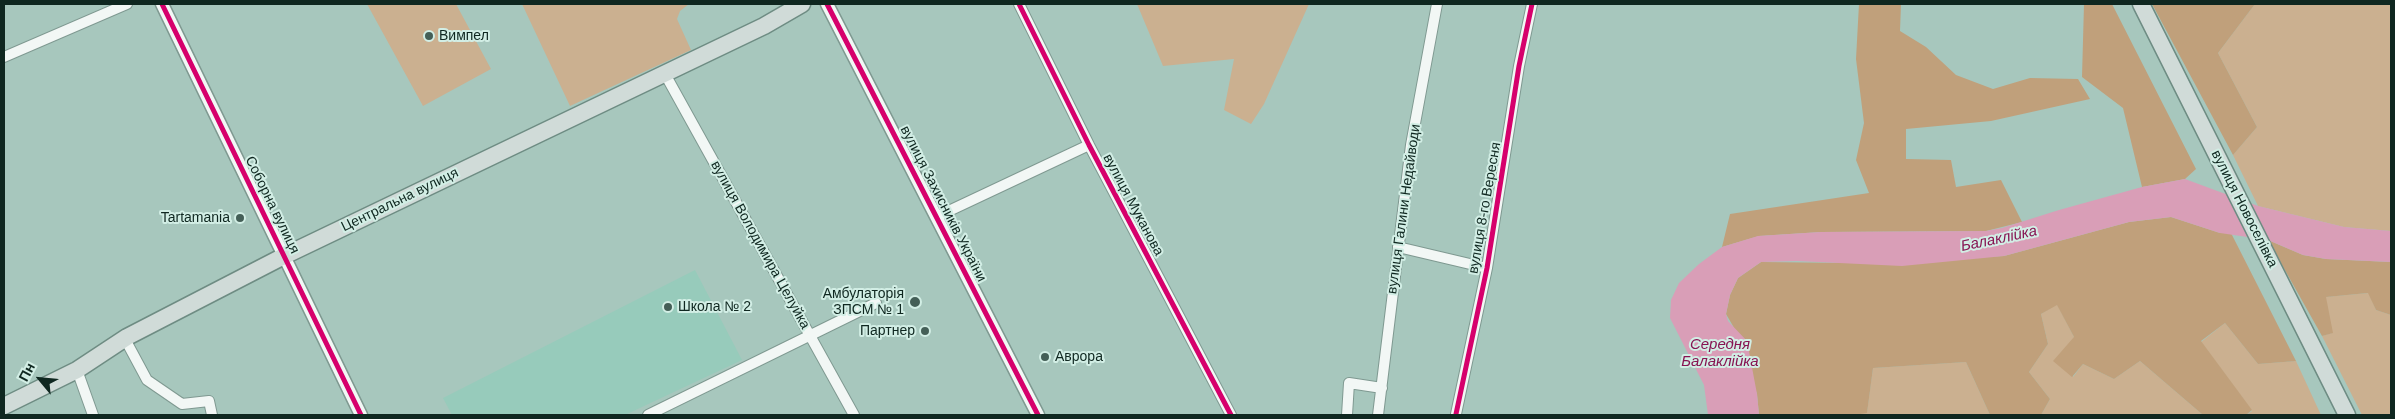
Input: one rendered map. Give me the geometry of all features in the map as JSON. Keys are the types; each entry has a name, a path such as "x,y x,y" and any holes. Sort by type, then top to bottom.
{"main road":[{"name":"Центральна вулиця","path":"4,406 77,370 125,339 284,256 764,26 802,4"},
{"name":"вулиця Новоселівка","path":"2142,4 2347,415"}],"street":[{"path":"4,57 127,4"},
{"name":"Соборна вулиця","path":"162,4 362,415"},
{"name":"вулиця Захисників України","path":"827,4 1005,355 1038,415"},
{"name":"вулиця Муканова","path":"1019,4 1089,145 1231,415"},
{"name":"вулиця Галини Недайводи","path":"1378,415 1411,145 1437,4"},
{"name":"вулиця 8-го Вересня","path":"1456,415 1486,268 1519,66 1532,4"},
{"name":"вулиця Володимира Целуйка","path":"665,74 854,415"},
{"path":"936,217 1089,145"},
{"path":"1398,247 1486,268"},
{"path":"648,415 876,303"},
{"path":"125,339 147,380 182,404 210,402 212,415"},
{"path":"77,370 93,415"},
{"path":"1347,415 1349,383 1382,388"}],"shaded area":[{"name":"Вимпел","path":"367,4 456,4 491,69 423,106"},
{"path":"522,4 689,4 680,11 677,19 691,50 570,106"},
{"path":"1137,4 1309,4 1264,104 1251,124 1224,110 1234,59 1163,66"},
{"path":"1859,4 1901,4 1900,31 1926,47 1956,75 1993,89 2030,78 2078,79 2090,99 1991,121 1906,129 1906,159 1951,160 1956,187 2001,180 2022,222 1986,231 1821,232 1759,236 1722,247 1730,214 1869,193 1856,160 1864,123 1856,59"},
{"path":"2084,4 2112,4 2196,169 2185,179 2142,187 2123,108 2082,77"},
{"path":"2152,4 2255,4 2218,53 2257,127 2233,155"},
{"path":"2255,4 2391,4 2391,231 2344,227 2258,206 2233,155 2257,127 2218,53"},
{"path":"2171,217 2220,233 2231,233 2296,361 2258,364 2225,323 2201,341 2252,410 2246,415 2203,415 2140,361 2114,379 2083,364 2072,377 2053,361 2074,337 2057,305 2041,314 2048,344 2029,372 2050,399 2041,415 1990,415 1966,362 1873,368 1867,413 1854,415 1759,415 1757,394 1733,326 1726,314 1730,295 1738,278 1761,262 1847,263 2004,256 2129,222"},
{"path":"2268,240 2303,255 2326,259 2391,262 2391,315 2376,310 2368,293 2326,297 2333,333 2322,336"},
{"name":"Школа № 2","path":"695,270 742,360 625,415 452,415 443,398"},
{"path":"2369,293 2376,310 2391,315 2391,415 2362,415 2322,336 2332,333 2325,297"},
{"path":"2057,304 2074,337 2073,377 2083,364 2114,379 2140,361 2203,415 2041,415 2050,399 2029,372 2048,344 2041,314"},
{"path":"2225,323 2258,364 2296,361 2321,415 2246,415 2252,411 2201,342"},
{"path":"1966,362 1990,415 1854,415 1867,412 1873,368"}],"water":[{"name":"Середня Балаклійка","path":"2185,179 2258,206 2344,227 2391,231 2391,262 2326,259 2303,255 2268,240 2220,233 2171,217 2129,222 2004,256 1902,266 1797,261 1761,262 1738,278 1730,295 1726,314 1728,321 1747,341 1759,415 1708,415 1704,385 1670,318 1671,300 1679,283 1699,264 1722,247 1758,236 1821,232 1986,231 2142,187"}],"cycle path":[{"path":"162,4 361,415"},
{"path":"827,4 1038,415"},
{"path":"1019,4 1089,145 1231,415"},
{"path":"1456,414 1487,268 1519,66 1532,4"}],"place":[{"name":"Вимпел","path":"429,36"},
{"name":"Tartamania","path":"240,218"},
{"name":"Амбулаторія ЗПСМ № 1","path":"915,302"},
{"name":"Школа № 2","path":"668,307"},
{"name":"Партнер","path":"925,331"},
{"name":"Аврора","path":"1045,357"}],"water label":[{"name":"Балаклійка","path":"1999,239"}]}
